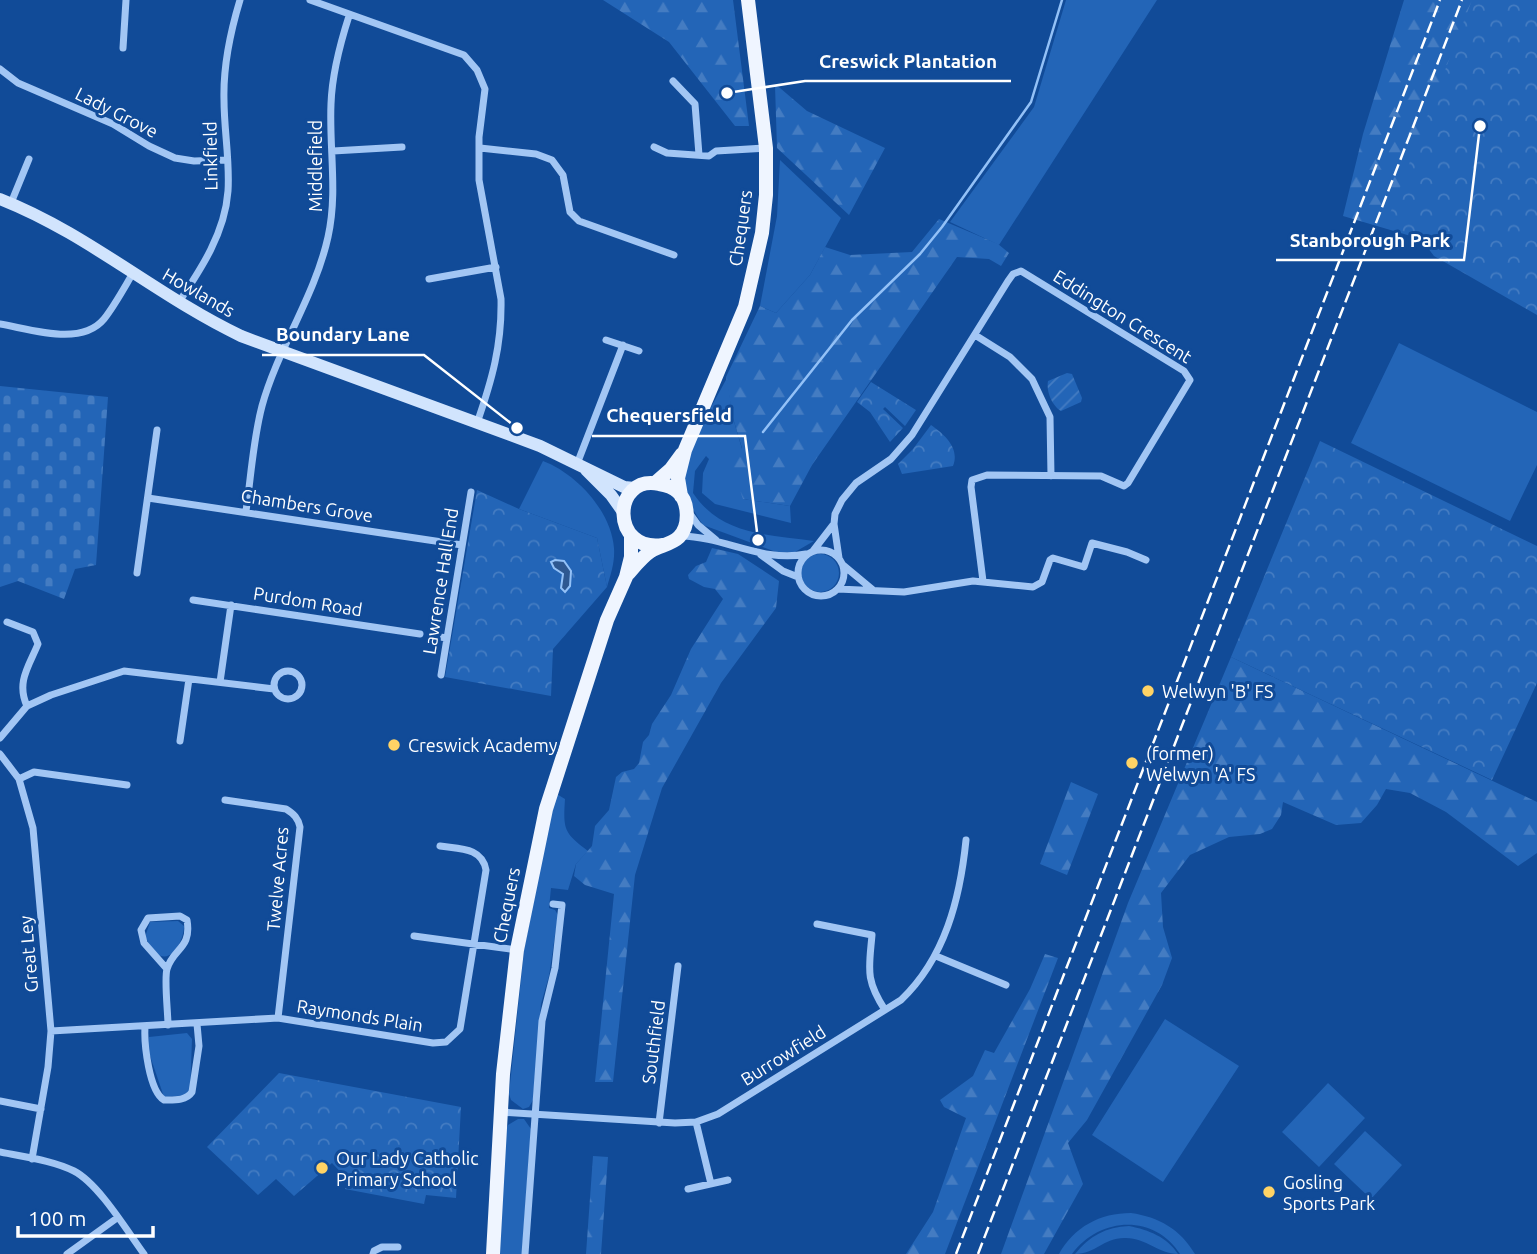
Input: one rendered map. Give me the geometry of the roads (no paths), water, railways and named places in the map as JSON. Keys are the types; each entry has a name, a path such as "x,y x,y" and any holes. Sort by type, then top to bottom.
{"main road":[{"name":"Chequers","path":"681,496 678,478 685,450 736,329 752,282 763,220 766,148 748,0"},
{"name":"Chequers","path":"655,483 671,469 685,450"},
{"path":"655,483 669,486 681,496 687,510 681,536 663,545 647,545 631,535 625,525 623,512 625,503 635,488 655,483"},
{"name":"Chequers","path":"492,1254 500,1112 517,950 554,778 607,620 626,577 631,557 631,535"},
{"name":"Chequers","path":"626,577 645,556 663,545"}],"street":[{"path":"123,47 126,0"},
{"name":"Linkfield","path":"179,302 215,241 228,191 224,98 226,57 240,0"},
{"path":"310,0 464,55 471,62 485,89 480,189 501,299 500,345 477,423"},
{"name":"Middlefield","path":"246,511 262,405 328,238 333,207 331,102 340,46 349,16"},
{"name":"Lady Grove","path":"0,69 18,83 113,124 175,158 194,161 226,160"},
{"path":"673,81 695,104 699,155"},
{"path":"333,151 402,147"},
{"path":"654,147 667,153 709,156 716,151 766,148"},
{"path":"480,148 536,154 552,160 563,175 570,212 579,221 674,255"},
{"path":"6,201 29,159"},
{"name":"Howlands","path":"6,201 76,235 179,302 241,336 540,446 624,487 635,488"},
{"path":"429,279 496,267"},
{"name":"Eddington Crescent","path":"811,552 834,524 835,514 848,490 891,459 912,435 1013,274 1021,271 1188,374 1190,380 1124,486 1101,476 987,475 972,480 983,581"},
{"path":"0,324 60,334 88,331 103,321 133,273"},
{"path":"975,335 1010,356 1032,379 1050,417 1051,476"},
{"path":"606,340 639,351"},
{"path":"581,467 623,345"},
{"path":"137,573 158,430"},
{"name":"Howlands","path":"581,467 611,495 623,512"},
{"name":"Lawrence Hall End","path":"441,675 471,492"},
{"name":"Chambers Grove","path":"148,498 462,545"},
{"path":"687,510 698,525 717,540"},
{"path":"834,524 844,578 838,589"},
{"path":"681,536 717,540 761,555 788,558 827,550 873,590"},
{"path":"761,555 798,577 805,590 811,594 825,596 838,589 904,592 983,581 1038,586 1042,582 1049,560 1053,558 1084,567 1092,543 1127,552 1146,561"},
{"path":"798,577 800,564 811,552"},
{"name":"Purdom Road","path":"192,600 419,634"},
{"path":"220,682 231,605"},
{"path":"7,622 33,632 38,644 23,680 21,692 27,706"},
{"path":"433,636 447,638"},
{"path":"0,738 27,706 51,695 124,671 274,689"},
{"path":"180,741 189,679"},
{"name":"Great Ley","path":"0,754 19,779 33,828 51,1031 48,1067 32,1159"},
{"path":"19,779 34,772 127,785"},
{"name":"Twelve Acres","path":"225,800 286,809 299,821 278,1018"},
{"name":"Burrowfield","path":"500,1112 659,1123 696,1122 718,1114 885,1010 913,989 936,956 956,902 966,840"},
{"name":"Raymonds Plain","path":"51,1031 278,1018 433,1043 446,1042 460,1028 486,870 485,861 475,852 440,846"},
{"path":"526,1254 542,1021 555,968 562,905 553,904"},
{"path":"166,969 144,943 141,930 148,918 180,916 187,920 189,930 187,940 166,969 168,1025"},
{"path":"817,924 872,935 869,978 874,993 885,1010"},
{"path":"414,936 517,950"},
{"path":"936,956 1006,985"},
{"name":"Southfield","path":"659,1123 678,966"},
{"path":"145,1027 146,1055 157,1093 164,1100 173,1100 188,1097 192,1092 199,1046 197,1024"},
{"path":"0,1101 41,1109"},
{"path":"696,1122 711,1184"},
{"path":"0,1152 73,1171 83,1177 145,1254"},
{"path":"688,1189 728,1180"},
{"path":"67,1254 117,1218"},
{"path":"373,1254 382,1247 398,1247"}],"waterway":[{"path":"763,432 852,320 920,254 942,227 1031,102 1062,0"}],"railway":[{"path":"956,1254 1440,0"},
{"path":"978,1254 1462,0"}],"place":[{"name":"Creswick Plantation","path":"727,93"},
{"name":"Stanborough Park","path":"1480,126"},
{"name":"Boundary Lane","path":"517,428"},
{"name":"Chequersfield","path":"758,540"},
{"name":"Welwyn 'B' FS","path":"1148,691"},
{"name":"Creswick Academy","path":"394,745"},
{"name":"(former) Welwyn 'A' FS","path":"1132,763"},
{"name":"Our Lady Catholic Primary School","path":"322,1168"},
{"name":"Gosling Sports Park","path":"1269,1192"}]}
